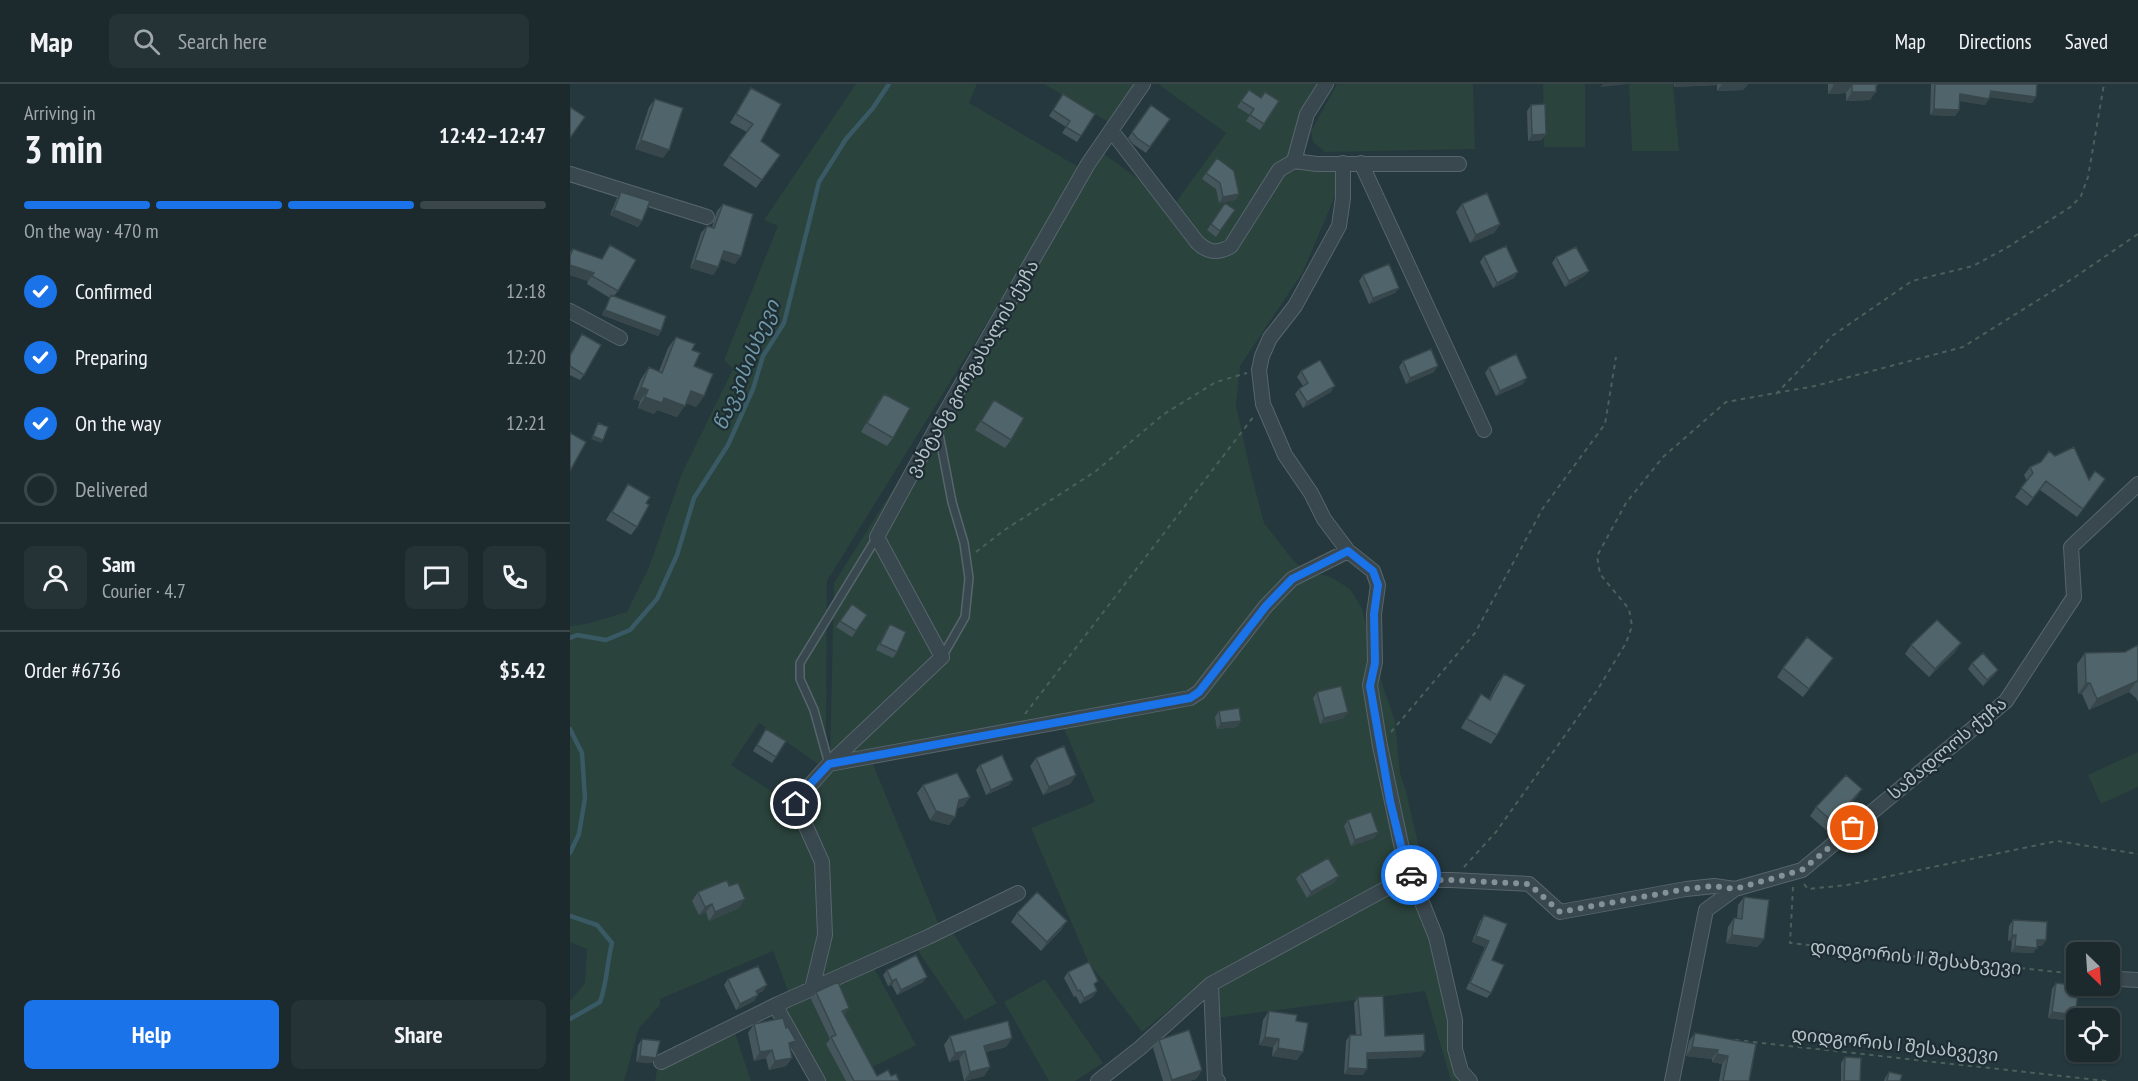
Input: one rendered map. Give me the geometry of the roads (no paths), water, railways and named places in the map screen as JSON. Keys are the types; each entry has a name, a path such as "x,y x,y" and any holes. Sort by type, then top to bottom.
{"street":[{"name":"ვახტანგ გორგასალის ქუჩა","path":"877,537 937,427 1088,164 1143,84"},
{"path":"1294,161 1307,114 1326,84"},
{"path":"1111,130 1197,242 1213,252 1223,251 1231,246 1279,170 1294,161 1317,164 1459,164"},
{"path":"1343,163 1343,198 1339,226 1295,306 1270,338 1262,356 1259,370 1263,404 1284,455 1311,493 1336,537 1348,551 1373,571 1378,585 1374,614 1375,663 1370,686 1380,746 1404,858 1436,937 1455,1020 1455,1049 1461,1071 1470,1081"},
{"path":"1361,163 1484,430"},
{"path":"570,174 707,217"},
{"path":"570,311 620,338"},
{"name":"სამადლოს ქუჩა","path":"1098,1081 1140,1048 1212,984 1385,889 1414,880 1529,884 1560,912 1686,889 1714,886 1735,889 1802,870 2006,701 2074,597 2071,547 2138,484"},
{"path":"812,989 825,935 822,862 796,804 800,795 829,764 942,657 877,537"},
{"path":"829,764 1190,698 1199,692 1266,606 1292,579 1348,551"},
{"path":"1672,1081 1706,910 1735,889"},
{"path":"661,1062 778,1004 928,937 1018,893"},
{"path":"2120,979 2138,980"},
{"path":"1212,984 1215,1081 1218,1081"},
{"path":"778,1004 779,1012 818,1081"}],"lane":[{"path":"937,427 969,578 964,617 942,657"},
{"path":"829,764 814,710 800,679 800,663 877,537"}],"waterway":[{"name":"წავკისისხევი","path":"570,638 577,635 606,640 630,630 657,599 677,555 694,498 728,445 753,389 763,356 784,323 819,182 846,139 873,108 889,84"},
{"name":"წავკისისხევი","path":"570,729 582,753 585,798 579,834 570,853"},
{"name":"წავკისისხევი","path":"570,916 597,925 612,943 600,1002 570,1019"}]}
